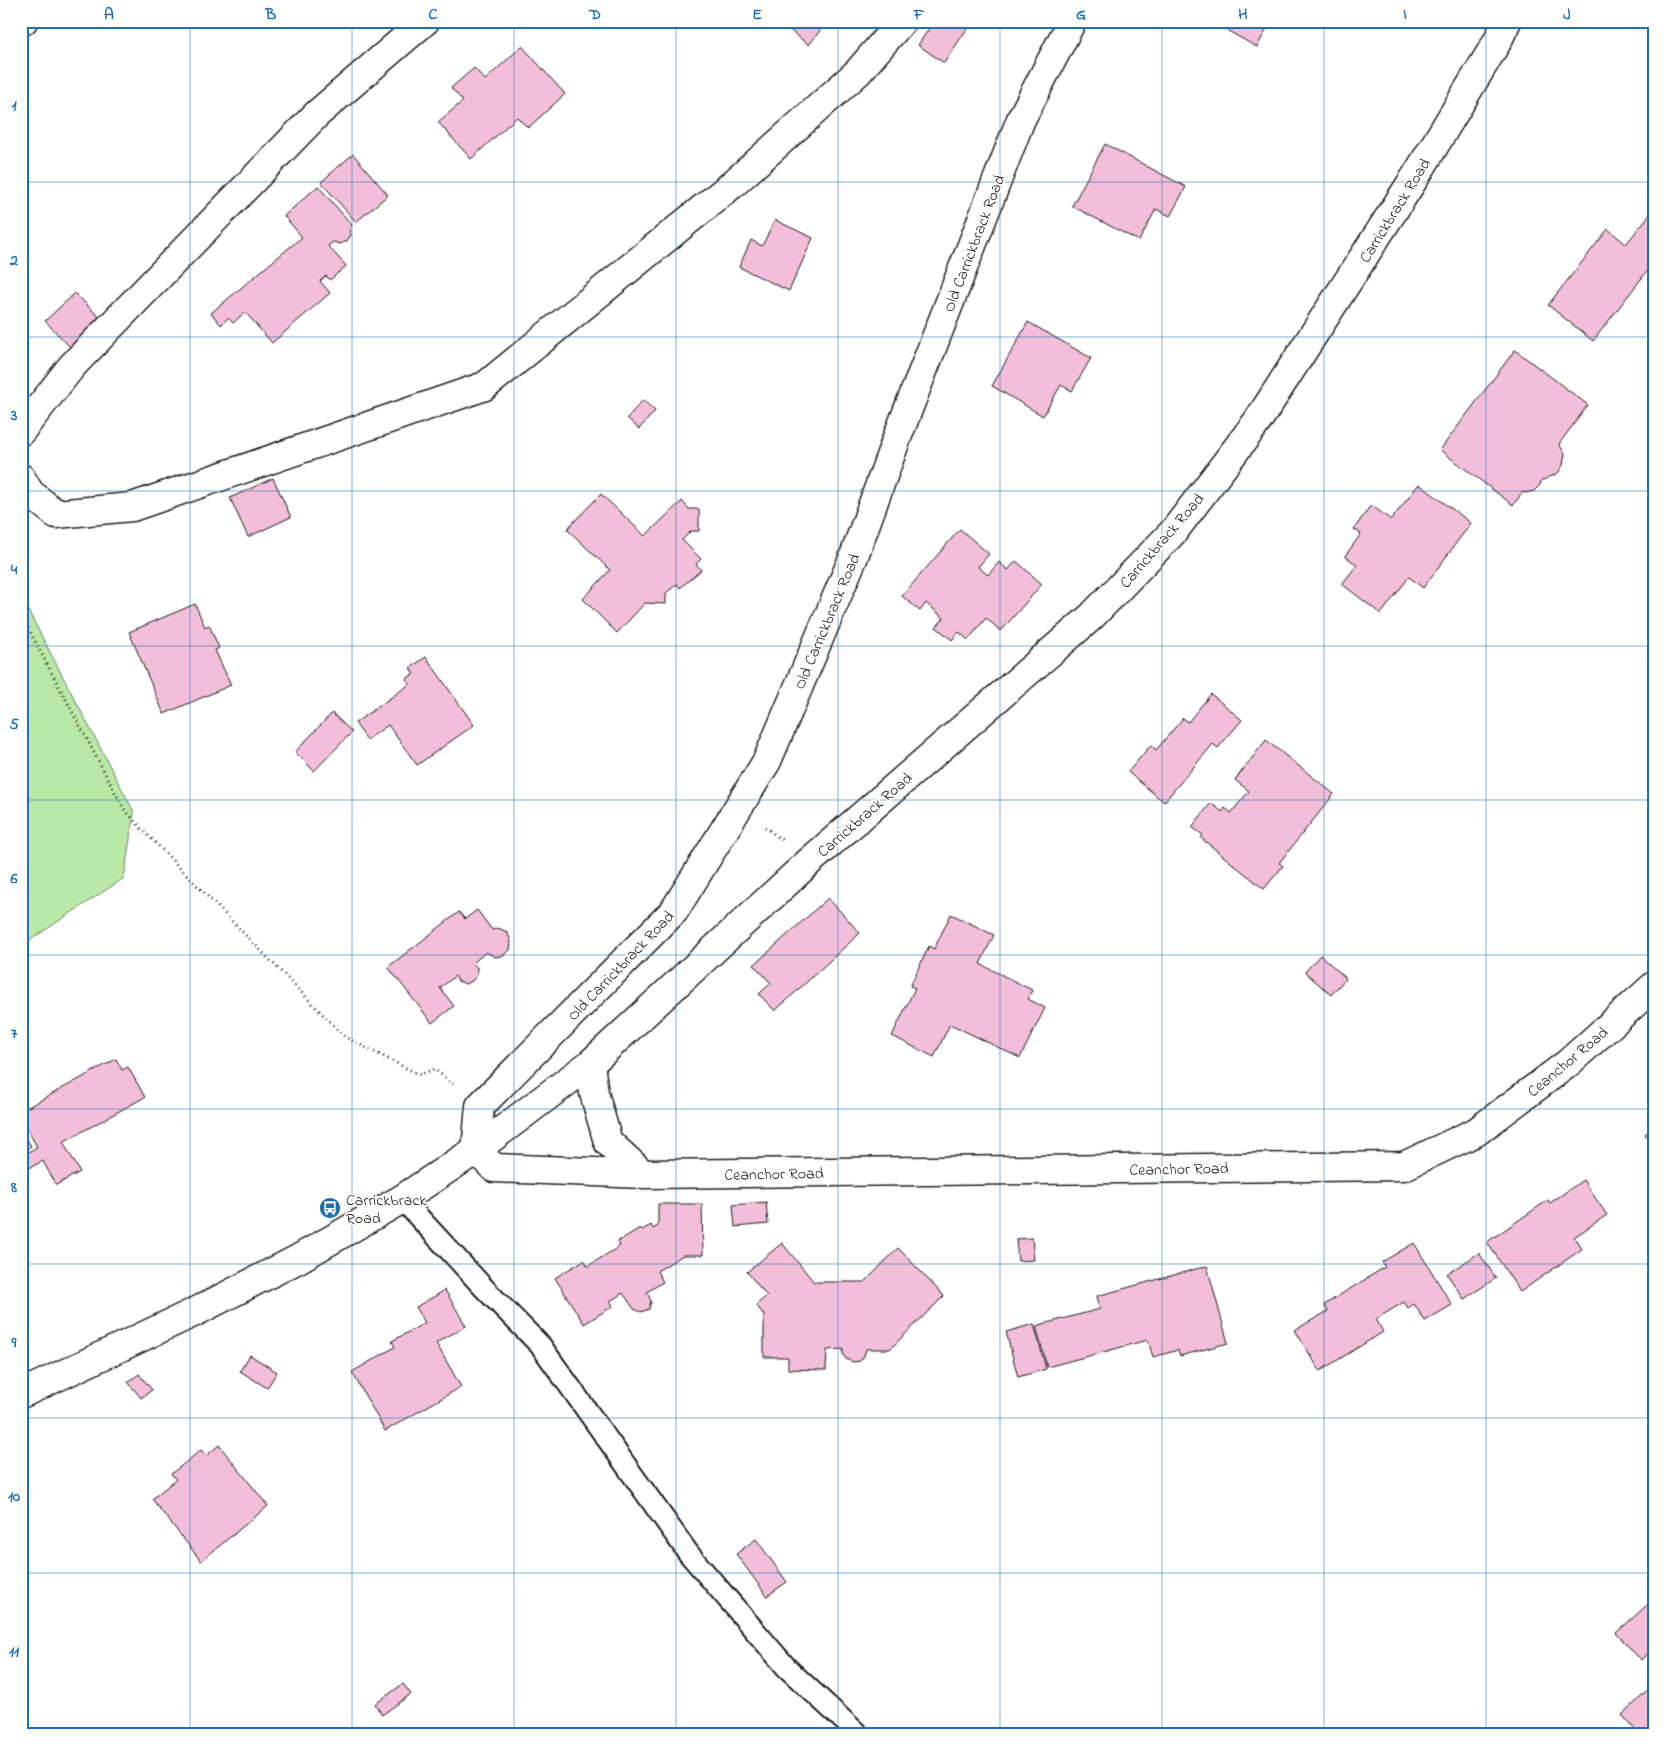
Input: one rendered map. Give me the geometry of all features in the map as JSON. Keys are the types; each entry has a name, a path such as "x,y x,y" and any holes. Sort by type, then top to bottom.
{"street":[{"path":"21,431 72,366 317,114 425,21"},
{"path":"21,478 30,493 56,514 132,507 485,386 734,183 858,72 902,21"},
{"name":"Old Carrickbrack Road","path":"476,1150 480,1106 674,911 767,762 854,556 1021,119 1072,21"},
{"name":"Carrickbrack Road","path":"21,1394 197,1311 298,1259 402,1199 476,1150 590,1064 810,861 1091,617 1174,530 1257,422 1419,170 1497,42 1507,21"},
{"name":"Ceanchor Road","path":"476,1150 494,1168 643,1174 1404,1166 1476,1132 1567,1064 1655,985"},
{"path":"590,1064 594,1093 608,1142 643,1174"}],"lane":[{"path":"402,1199 484,1288 542,1346 689,1554 787,1668 858,1734"}],"path":[{"path":"21,615 124,809 141,828 345,1037 420,1075 434,1069 455,1086"}],"green space":[{"path":"21,597 134,812 124,878 21,946"}],"building":[{"path":"778,21 827,21 809,45"},
{"path":"934,21 962,21 969,26 944,63 918,45"},
{"path":"1210,21 1271,21 1257,47"},
{"path":"522,46 565,94 528,128 517,117 471,159 438,122 463,101 451,88 474,68 485,80"},
{"path":"1105,144 1186,187 1170,216 1156,209 1139,241 1072,206"},
{"path":"353,154 388,195 356,222 321,182"},
{"path":"318,186 352,225 350,228 351,235 347,241 340,244 333,242 328,246 346,266 330,280 326,276 320,281 330,293 272,343 245,312 233,323 228,318 221,325 211,313 302,237 284,216"},
{"path":"1655,208 1655,261 1593,341 1548,305 1608,229 1626,244"},
{"path":"775,220 813,238 789,291 739,267 751,240 762,246"},
{"path":"75,293 103,321 73,350 45,321"},
{"path":"1028,322 1091,358 1072,391 1061,385 1043,416 992,386"},
{"path":"1515,350 1588,405 1559,444 1565,454 1563,465 1558,473 1541,481 1534,491 1523,492 1513,505 1440,450"},
{"path":"643,400 655,411 639,429 627,418"},
{"path":"273,478 291,517 248,537 230,498"},
{"path":"1419,484 1471,523 1423,588 1409,577 1381,614 1342,584 1357,565 1345,556 1361,534 1354,529 1371,505 1391,520"},
{"path":"601,494 645,536 682,501 689,509 699,509 699,531 691,531 682,540 701,559 696,564 701,570 680,588 677,584 666,593 666,604 645,603 617,633 583,599 610,570 567,529"},
{"path":"960,529 989,554 978,567 988,575 999,562 1008,570 1016,561 1042,584 1001,631 986,618 968,640 959,632 952,640 936,627 944,618 926,603 920,611 902,596"},
{"path":"195,604 205,627 209,625 219,648 215,650 231,685 164,714 129,632"},
{"path":"426,657 474,725 417,765 388,725 367,740 355,723 410,684 406,679 414,674 410,668"},
{"path":"1211,694 1242,720 1218,748 1213,744 1164,802 1128,772 1151,745 1156,750 1183,718 1188,722"},
{"path":"332,713 352,732 314,771 295,752"},
{"path":"1266,740 1334,794 1279,863 1283,866 1264,889 1201,838 1203,835 1192,827 1211,803 1222,812 1225,808 1231,813 1249,791 1235,780"},
{"path":"828,898 860,933 775,1011 759,994 771,983 754,965"},
{"path":"477,910 492,930 498,928 507,932 511,941 510,950 502,956 495,957 486,952 473,963 477,968 477,975 472,981 466,984 458,981 455,976 440,988 454,1006 432,1023 388,967 459,912 465,919"},
{"path":"951,914 994,935 980,964 1032,990 1028,999 1045,1008 1020,1058 950,1024 934,1057 892,1036 915,988 910,986 929,946 934,949"},
{"path":"1320,955 1346,978 1331,995 1305,972"},
{"path":"116,1059 122,1070 128,1067 145,1097 63,1142 80,1172 56,1185 43,1161 21,1172 21,1156 37,1147 21,1117 21,1111"},
{"path":"1655,1127 1655,1146 1645,1134"},
{"path":"21,1130 31,1146 21,1153"},
{"path":"1583,1180 1607,1215 1574,1237 1582,1249 1520,1292 1487,1242 1548,1200 1550,1203"},
{"path":"766,1202 768,1224 735,1227 733,1205"},
{"path":"658,1204 702,1204 703,1255 683,1255 657,1271 663,1282 647,1292 651,1301 649,1309 641,1312 634,1309 623,1293 610,1301 613,1306 584,1324 555,1278 584,1260 588,1266 620,1246 617,1242 640,1228 642,1230 651,1225 653,1229 658,1226"},
{"path":"1032,1238 1034,1260 1018,1261 1016,1239"},
{"path":"782,1243 814,1282 865,1282 898,1248 944,1296 890,1349 866,1349 860,1361 853,1362 846,1359 843,1349 827,1350 826,1370 788,1369 788,1357 764,1357 764,1315 756,1305 767,1296 747,1272"},
{"path":"1414,1243 1452,1305 1425,1321 1414,1304 1408,1308 1404,1302 1376,1319 1383,1332 1320,1371 1295,1330 1328,1311 1324,1305 1385,1267 1382,1262"},
{"path":"1479,1253 1496,1278 1464,1299 1447,1274"},
{"path":"1207,1266 1228,1343 1180,1356 1178,1350 1153,1357 1148,1340 1047,1367 1036,1326 1100,1309 1097,1296"},
{"path":"445,1290 466,1326 436,1343 461,1387 385,1431 352,1372 395,1347 392,1341 425,1323 416,1307"},
{"path":"1034,1324 1046,1369 1018,1377 1006,1332"},
{"path":"250,1355 277,1372 267,1388 240,1371"},
{"path":"139,1374 152,1390 141,1398 128,1382"},
{"path":"219,1445 268,1506 201,1561 152,1499 176,1479 171,1474 201,1450 206,1456"},
{"path":"756,1539 787,1582 767,1596 736,1554"},
{"path":"1655,1598 1655,1647 1641,1660 1616,1633"},
{"path":"403,1684 411,1694 382,1715 375,1704"},
{"path":"1655,1684 1655,1734 1639,1734 1622,1715"}],"place":[{"name":"Carrickbrack Road","path":"330,1208"}]}
